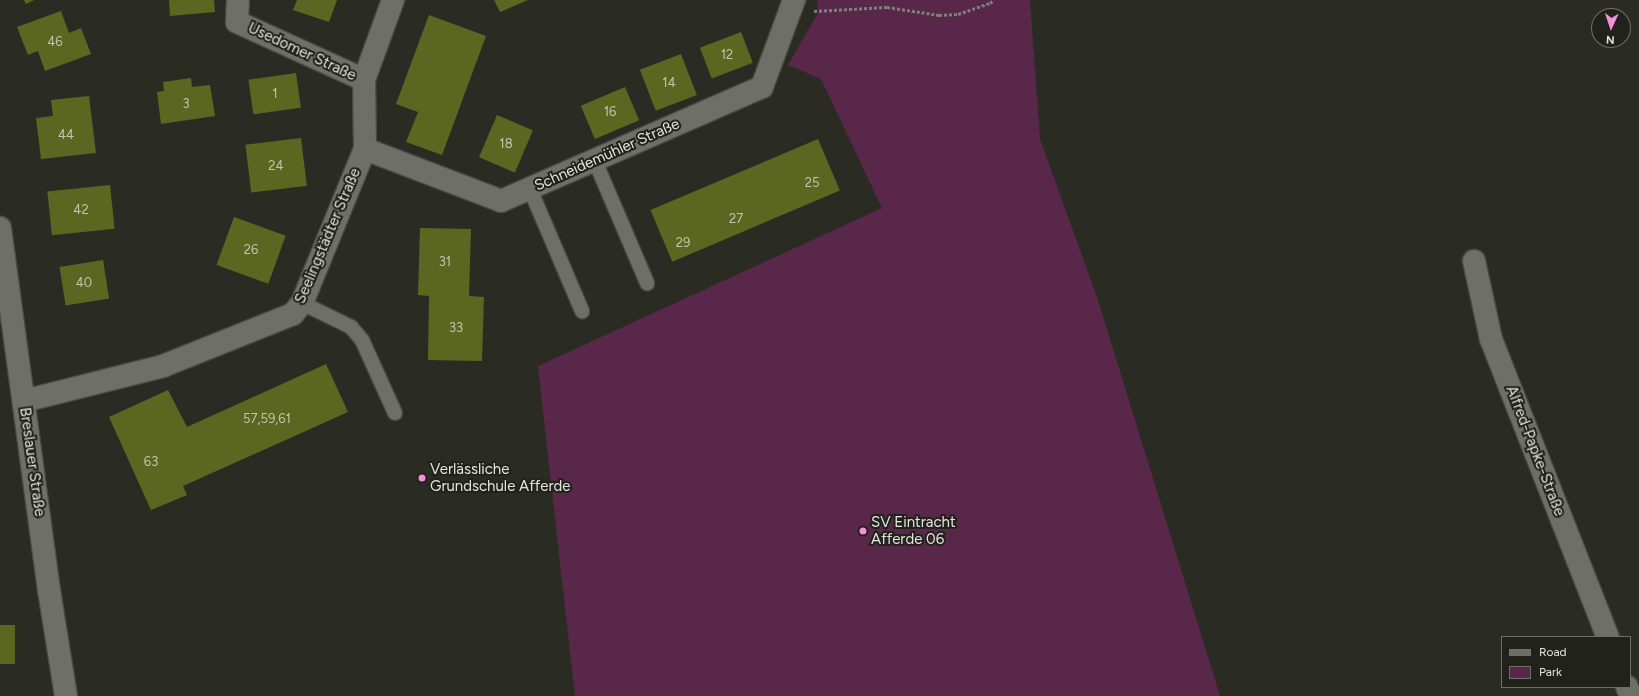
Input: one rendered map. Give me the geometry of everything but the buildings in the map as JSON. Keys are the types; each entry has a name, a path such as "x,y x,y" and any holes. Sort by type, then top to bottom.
{"street":[{"name":"Usedomer Straße","path":"238,0 237,22 364,80"},
{"name":"Seelingstädter Straße","path":"24,401 163,366 293,314 302,303 365,149 364,80 393,0"},
{"name":"Schneidemühler Straße","path":"365,149 501,201 762,87 791,6"},
{"name":"Breslauer Straße","path":"0,228 49,590 66,696"},
{"name":"Alfred-Papke-Straße","path":"1474,261 1491,339 1608,636"}],"lane":[{"path":"595,161 647,283"},
{"path":"530,189 582,310"},
{"path":"302,303 351,327 362,340 395,413"}],"path":[{"path":"791,6 887,7 939,15 958,14 990,3 994,0"}],"green space":[{"name":"SV Eintracht Afferde 06","path":"817,0 1030,0 1040,139 1097,297 1220,696 575,696 538,366 882,208 821,79 788,65 818,13"}],"place":[{"name":"Verlässliche Grundschule Afferde","path":"422,478"},
{"name":"SV Eintracht Afferde 06","path":"863,531"}]}
